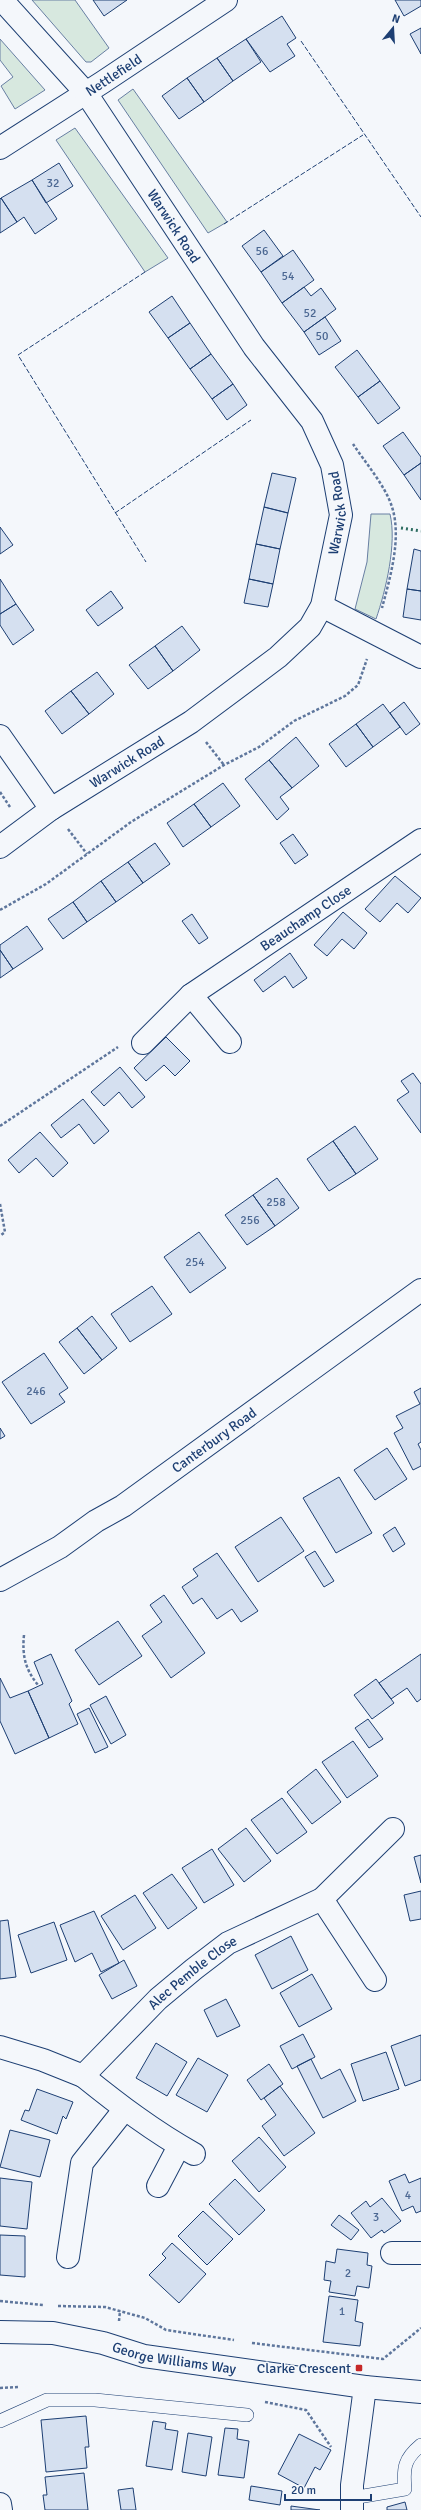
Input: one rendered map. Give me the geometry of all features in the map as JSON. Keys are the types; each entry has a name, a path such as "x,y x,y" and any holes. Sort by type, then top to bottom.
{"main road":[{"name":"Warwick Road","path":"0,847 51,809 191,722 278,658 310,628 322,606 341,515 332,466 312,421 254,346 86,93 2,0"},
{"name":"Nettlefield","path":"0,148 226,0"},
{"path":"322,606 421,657"},
{"path":"0,736 51,809"},
{"name":"Beauchamp Close","path":"143,1043 191,995 421,840"},
{"path":"191,995 230,1042"},
{"name":"Canterbury Road","path":"0,1580 60,1548 96,1521 123,1506 421,1290"},
{"name":"Alec Pemble Close","path":"83,2076 158,1999 228,1943 322,1899 393,1829"},
{"path":"322,1899 375,1980"},
{"path":"0,2047 43,2060 83,2076 124,2110 186,2150 158,2186"},
{"path":"68,2257 82,2163 124,2110"},
{"path":"392,2254 421,2253"},
{"name":"George Williams Way","path":"0,2332 53,2333 103,2343 144,2356 364,2388 421,2392"},
{"path":"352,2504 364,2388"},
{"path":"0,2504 1,2510"}],"lane":[{"path":"0,2420 47,2400 95,2400 247,2415"},
{"path":"352,2504 405,2489 404,2470 410,2454 421,2445"}],"path":[{"path":"0,910 46,884 131,822 224,766 259,747 294,721 345,696 358,685 375,634 392,561 397,524 392,506 350,439"},
{"path":"51,809 87,854"},
{"path":"0,1126 137,1034 143,1043"},
{"path":"0,1204 5,1232 0,1236"},
{"path":"24,1635 22,1653 31,1677 39,1686"},
{"path":"0,2301 46,2305"},
{"path":"53,2306 105,2307 145,2318 166,2330 242,2341"},
{"path":"249,2342 383,2359 421,2328"}],"shaded area":[{"path":"32,0 75,0 109,48 91,62 86,62"},
{"path":"0,39 45,90 15,109 1,86 13,77 0,60"},
{"path":"133,89 227,222 208,233 118,100"},
{"path":"75,128 168,258 145,272 56,140"},
{"path":"371,514 390,514 392,526 391,552 387,581 376,619 355,609 367,562"}],"building":[{"path":"93,0 127,0 104,16"},
{"path":"395,0 421,0 421,6 404,16"},
{"path":"282,16 296,38 287,44 295,56 270,72 246,39"},
{"path":"421,28 421,54 410,34"},
{"path":"246,39 261,62 233,81 217,58"},
{"path":"217,58 233,81 204,102 187,78"},
{"path":"187,78 204,102 179,119 162,96"},
{"path":"59,163 73,186 46,203 32,180"},
{"path":"32,180 57,219 35,234 24,217 17,222 1,198"},
{"path":"1,198 17,222 0,233 0,199"},
{"path":"264,230 283,256 261,272 242,246"},
{"path":"293,250 314,280 282,303 261,272"},
{"path":"304,287 311,296 321,288 336,309 304,332 282,303"},
{"path":"172,296 190,323 168,338 149,312"},
{"path":"325,317 341,341 319,355 304,332"},
{"path":"190,323 211,354 190,369 168,338"},
{"path":"357,350 380,381 358,397 335,367"},
{"path":"211,354 233,384 212,399 190,369"},
{"path":"380,381 400,408 378,424 358,397"},
{"path":"233,384 247,405 227,420 212,399"},
{"path":"403,432 421,457 421,463 404,475 383,446"},
{"path":"421,463 421,500 404,475"},
{"path":"272,473 296,478 288,513 264,507"},
{"path":"264,507 288,513 280,549 256,544"},
{"path":"0,527 13,545 0,554"},
{"path":"256,544 280,549 273,584 249,579"},
{"path":"414,549 421,551 421,591 407,589"},
{"path":"0,579 16,604 0,614"},
{"path":"249,579 273,584 268,607 244,603"},
{"path":"407,589 421,591 421,620 403,617"},
{"path":"111,591 123,608 98,626 86,610"},
{"path":"16,604 34,630 13,645 0,625 0,614"},
{"path":"182,626 200,650 173,671 155,646"},
{"path":"155,646 173,671 148,689 129,665"},
{"path":"97,672 114,694 89,714 71,691"},
{"path":"71,691 89,714 62,734 45,711"},
{"path":"404,702 420,724 406,735 390,713"},
{"path":"383,704 400,727 373,747 356,724"},
{"path":"356,724 373,747 346,767 329,744"},
{"path":"296,737 319,766 292,788 269,760"},
{"path":"269,760 292,788 280,797 289,809 277,820 245,779"},
{"path":"223,783 240,806 211,827 194,804"},
{"path":"194,804 211,827 183,847 167,823"},
{"path":"293,834 308,855 295,864 280,843"},
{"path":"155,843 170,864 143,883 128,862"},
{"path":"128,862 143,883 116,902 101,881"},
{"path":"395,876 421,898 408,913 397,903 380,922 365,909"},
{"path":"101,881 116,902 87,922 73,902"},
{"path":"73,902 87,922 63,939 48,919"},
{"path":"343,912 367,933 354,949 342,939 327,956 314,945"},
{"path":"192,914 208,938 199,944 182,921"},
{"path":"27,926 43,949 13,969 0,950 0,945"},
{"path":"0,950 13,969 0,978"},
{"path":"290,953 307,978 293,988 285,976 263,992 254,980"},
{"path":"166,1037 190,1061 175,1076 164,1065 146,1081 134,1068"},
{"path":"120,1067 145,1097 132,1108 119,1092 104,1106 91,1092"},
{"path":"413,1073 421,1084 421,1133 397,1100 409,1092 401,1081"},
{"path":"83,1099 109,1131 94,1144 79,1124 61,1138 51,1125"},
{"path":"355,1126 378,1159 356,1174 333,1141"},
{"path":"40,1132 68,1163 53,1177 36,1158 19,1173 8,1160"},
{"path":"333,1141 356,1174 329,1191 307,1159"},
{"path":"277,1178 299,1208 275,1226 253,1195"},
{"path":"253,1195 275,1226 247,1245 225,1215"},
{"path":"199,1232 226,1268 190,1293 164,1257"},
{"path":"152,1286 172,1314 130,1342 111,1314"},
{"path":"92,1316 117,1348 102,1360 77,1328"},
{"path":"77,1328 102,1360 84,1374 59,1342"},
{"path":"44,1353 68,1388 59,1394 65,1402 31,1424 2,1382"},
{"path":"421,1388 421,1442 418,1444 421,1450 421,1466 413,1470 394,1433 403,1428 396,1416 420,1404 414,1392"},
{"path":"0,1428 5,1436 0,1439"},
{"path":"387,1448 407,1479 375,1500 354,1470"},
{"path":"339,1477 372,1533 336,1553 303,1498"},
{"path":"281,1517 304,1551 258,1582 235,1547"},
{"path":"395,1527 405,1544 393,1552 383,1535"},
{"path":"315,1551 334,1581 324,1587 305,1557"},
{"path":"217,1553 258,1611 241,1622 232,1609 217,1619 202,1598 193,1604 182,1587 198,1576 193,1569"},
{"path":"164,1595 205,1653 171,1678 142,1636 162,1622 150,1605"},
{"path":"118,1621 142,1656 99,1685 75,1650"},
{"path":"51,1654 72,1701 69,1704 78,1724 49,1738 28,1691 43,1684 34,1662"},
{"path":"421,1654 421,1699 417,1702 407,1688 391,1699 379,1683"},
{"path":"0,1678 10,1698 28,1691 49,1738 15,1754 0,1721"},
{"path":"376,1679 394,1703 372,1719 354,1695"},
{"path":"106,1696 126,1735 111,1744 90,1705"},
{"path":"89,1708 108,1747 95,1753 77,1714"},
{"path":"368,1719 383,1739 369,1748 355,1728"},
{"path":"353,1741 378,1776 347,1798 322,1762"},
{"path":"316,1769 341,1802 312,1824 287,1792"},
{"path":"282,1798 307,1832 277,1854 251,1820"},
{"path":"246,1828 271,1861 244,1882 218,1849"},
{"path":"212,1849 234,1885 204,1903 182,1868"},
{"path":"421,1855 421,1883 414,1857"},
{"path":"172,1874 197,1908 168,1929 143,1893"},
{"path":"421,1891 421,1919 410,1921 404,1895"},
{"path":"135,1895 156,1928 123,1950 101,1916"},
{"path":"94,1911 119,1963 101,1972 92,1953 75,1962 60,1925"},
{"path":"8,1920 16,1977 0,1979 0,1921"},
{"path":"54,1922 67,1960 31,1973 18,1935"},
{"path":"291,1936 308,1970 272,1989 255,1955"},
{"path":"124,1960 137,1986 112,1999 99,1975"},
{"path":"312,1974 332,2009 299,2027 280,1993"},
{"path":"226,1999 240,2026 217,2037 204,2010"},
{"path":"303,2034 315,2057 292,2069 280,2046"},
{"path":"421,2035 421,2080 405,2086 391,2046"},
{"path":"156,2043 187,2062 167,2096 136,2078"},
{"path":"386,2052 399,2089 363,2101 351,2064"},
{"path":"198,2058 228,2075 207,2112 176,2095"},
{"path":"311,2059 321,2079 340,2069 356,2101 323,2118 297,2066"},
{"path":"269,2064 283,2084 261,2100 247,2080"},
{"path":"280,2086 315,2133 284,2156 262,2126 276,2115 264,2098"},
{"path":"37,2089 73,2102 66,2119 63,2116 57,2134 21,2120 25,2110 29,2111"},
{"path":"10,2130 50,2140 40,2177 0,2167"},
{"path":"259,2137 286,2167 259,2192 232,2161"},
{"path":"405,2174 409,2183 421,2178 421,2211 416,2213 413,2206 402,2211 389,2181"},
{"path":"0,2178 32,2182 27,2229 0,2226"},
{"path":"235,2179 265,2210 239,2235 209,2204"},
{"path":"382,2198 401,2221 384,2233 382,2230 371,2238 351,2213 366,2201 370,2207"},
{"path":"203,2211 233,2239 207,2265 178,2236"},
{"path":"339,2215 359,2230 351,2240 331,2225"},
{"path":"0,2235 25,2236 25,2277 0,2275"},
{"path":"172,2243 206,2274 179,2303 149,2275 166,2258 162,2254"},
{"path":"337,2249 368,2253 367,2265 372,2266 369,2288 357,2286 355,2296 329,2292 331,2281 324,2280 326,2261 335,2263"},
{"path":"329,2296 358,2300 355,2321 363,2323 360,2346 323,2342"},
{"path":"86,2416 89,2447 85,2447 87,2468 46,2472 41,2420"},
{"path":"153,2421 166,2423 165,2429 178,2431 172,2470 146,2466"},
{"path":"225,2428 238,2429 237,2439 249,2441 244,2478 218,2475"},
{"path":"188,2433 212,2437 206,2476 182,2472"},
{"path":"299,2434 331,2450 320,2470 315,2467 304,2488 278,2474"},
{"path":"84,2473 88,2510 45,2510 43,2495 47,2495 45,2477"},
{"path":"251,2486 282,2491 280,2505 249,2500"},
{"path":"133,2488 136,2510 121,2510 118,2490"},
{"path":"405,2502 407,2510 387,2510 387,2507"},
{"path":"291,2506 320,2510 291,2510"}],"hedge":[{"path":"401,528 421,531"}],"fence":[{"path":"301,41 421,217"},
{"path":"224,224 363,135"},
{"path":"145,272 18,355 146,562"},
{"path":"115,513 251,420"}],"place":[{"name":"Clarke Crescent","path":"359,2368"}]}
